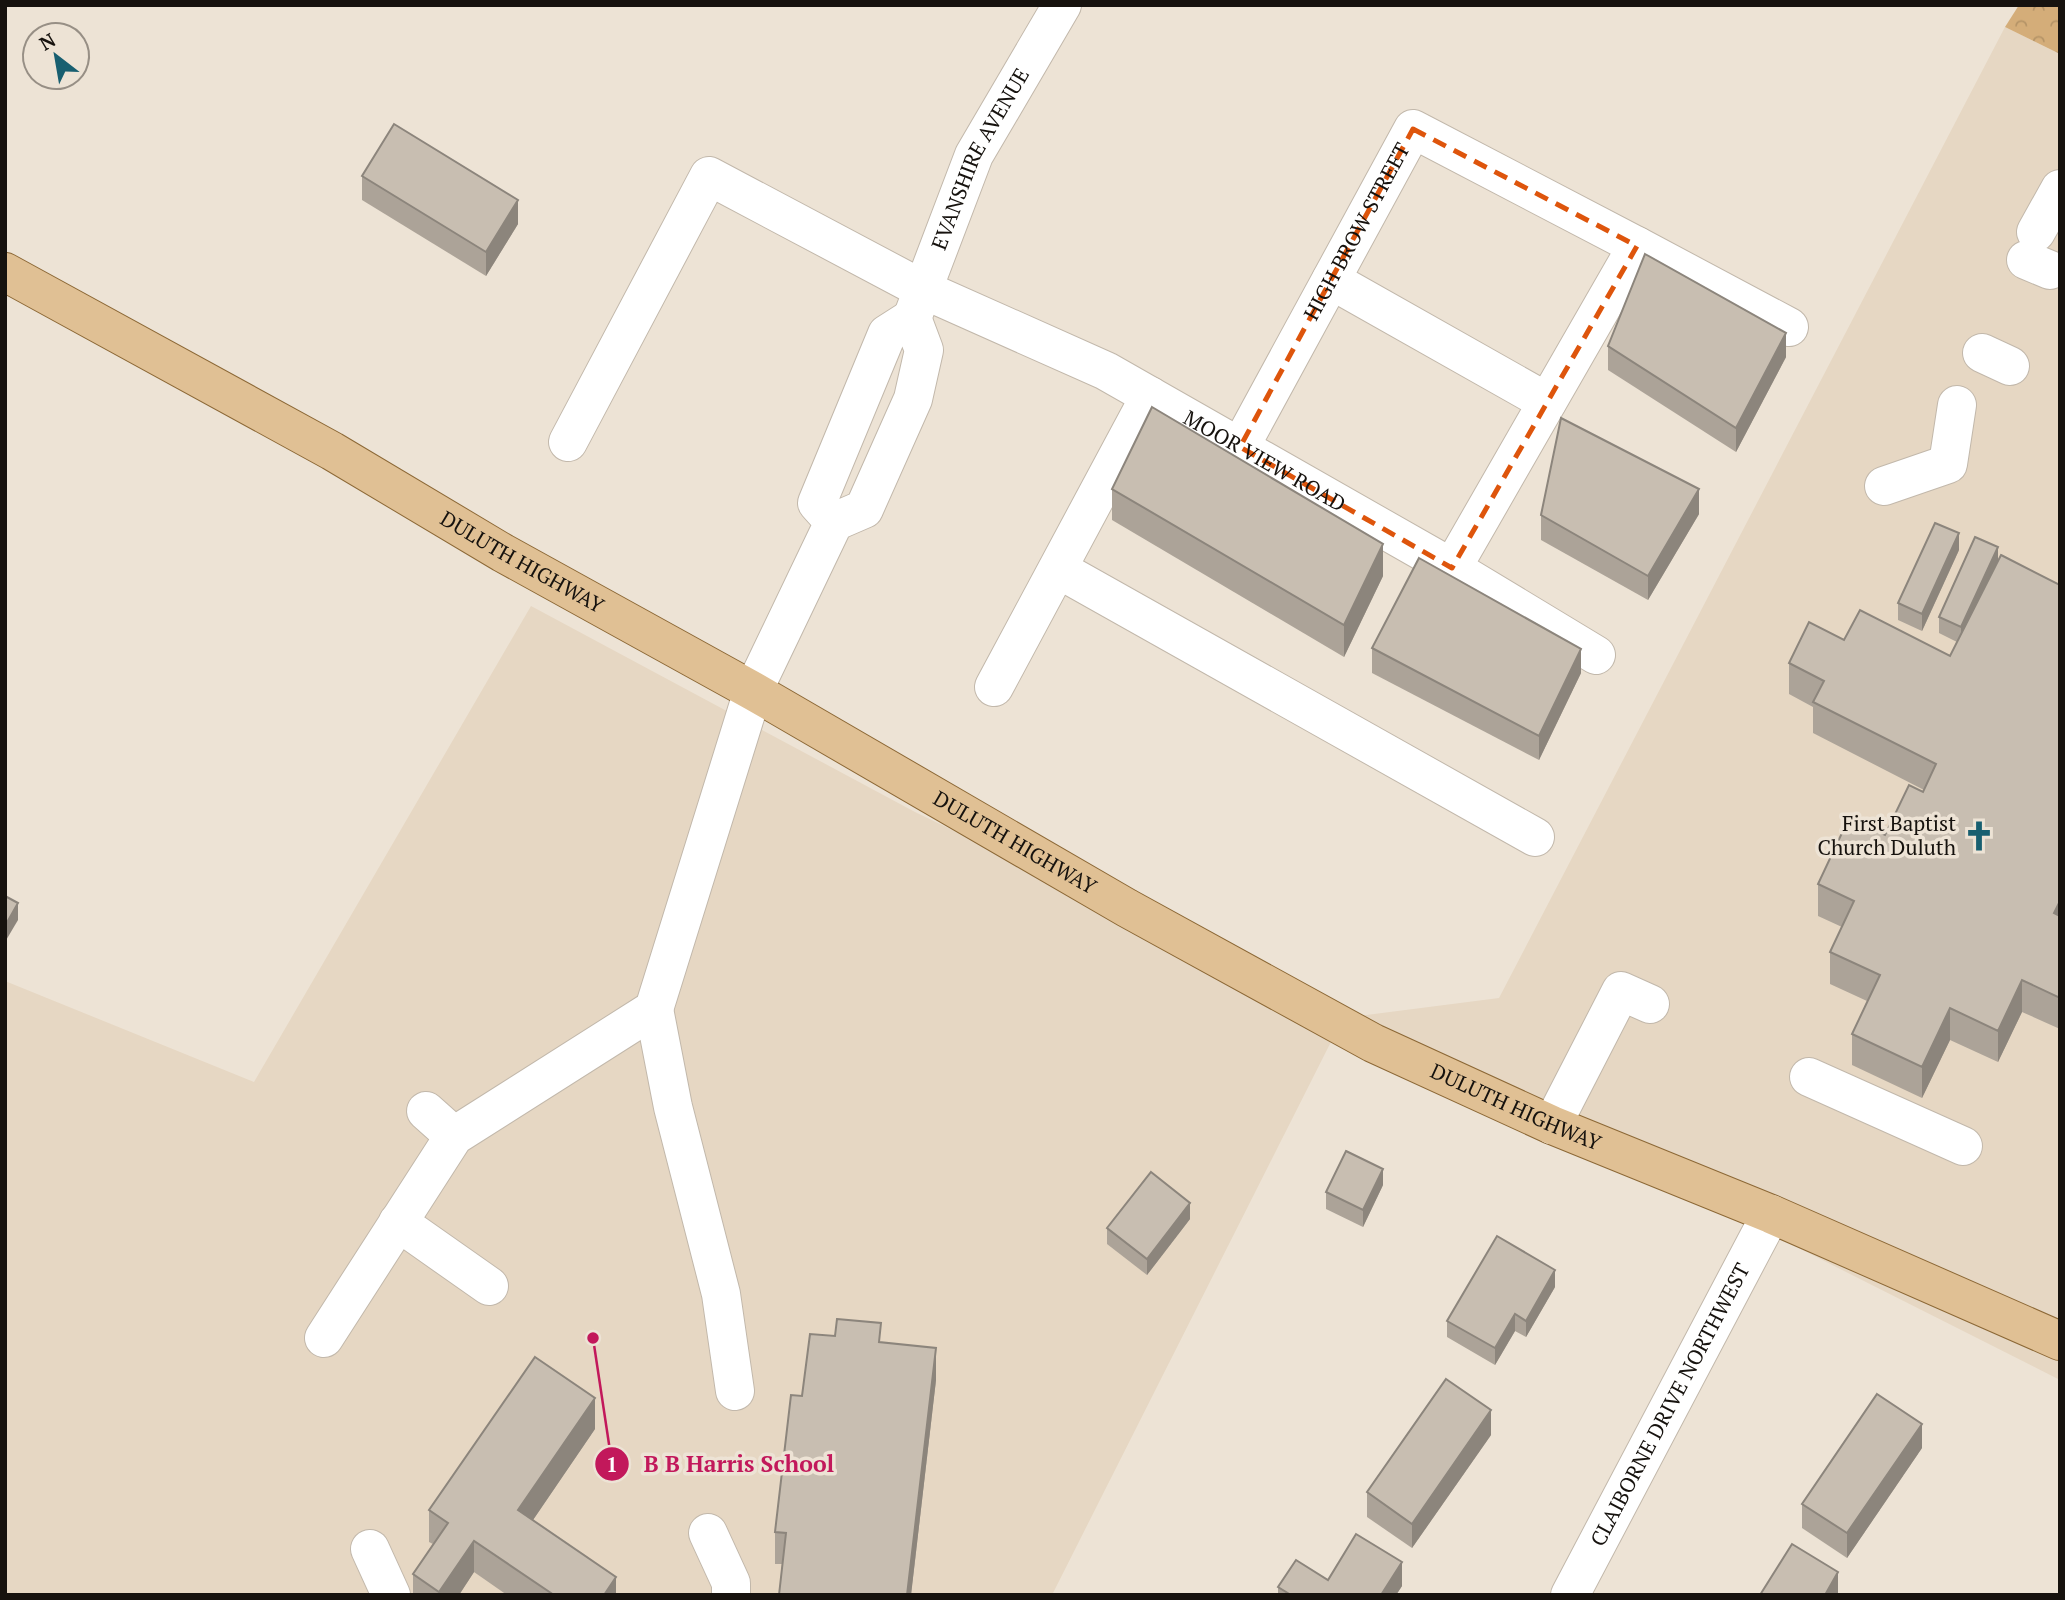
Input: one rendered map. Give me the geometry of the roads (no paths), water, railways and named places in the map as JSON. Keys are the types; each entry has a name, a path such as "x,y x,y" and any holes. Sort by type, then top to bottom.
{"main road":[{"name":"DULUTH HIGHWAY","path":"5,272 332,451 503,553 753,691 1127,908 1373,1043 1552,1125 1771,1214 2060,1340"}],"street":[{"name":"EVANSHIRE AVENUE","path":"917,303 974,155 1062,5"},
{"name":"HIGH BROW STREET","path":"1240,447 1413,129 1637,246"},
{"name":"MOOR VIEW ROAD","path":"568,442 709,176 917,303 1106,370 1451,568 1596,655"},
{"path":"2038,254 2060,189"},
{"path":"1451,568 1637,246 1789,327"},
{"path":"1331,280 1547,402"},
{"path":"834,522 817,503 887,334 917,303"},
{"path":"735,1391 721,1294 673,1107 654,1009 753,691 834,522 864,509 913,399 924,350 917,303"},
{"path":"994,687 1150,396"},
{"path":"1884,486 1948,464 1957,405"},
{"path":"848,429 893,446"},
{"path":"1058,569 1535,837"},
{"path":"1552,1125 1621,991 1650,1004"},
{"path":"330,1328 398,1222 440,1124 654,1009"},
{"path":"1810,1076 1963,1146"},
{"name":"CLAIBORNE DRIVE NORTHWEST","path":"1570,1595 1771,1214"},
{"path":"398,1222 489,1286"},
{"path":"708,1533 731,1583 731,1595"},
{"path":"370,1549 391,1595"}],"place":[{"name":"First Baptist Church Duluth","path":"1979,836"},
{"name":"B B Harris School","path":"593,1338"}]}
